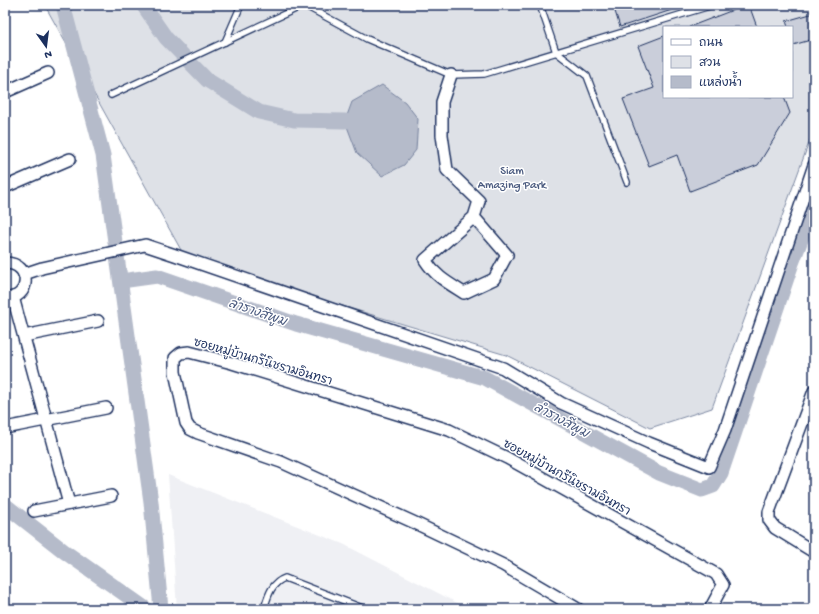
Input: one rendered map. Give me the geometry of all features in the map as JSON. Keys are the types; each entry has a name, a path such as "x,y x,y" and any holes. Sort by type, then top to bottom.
{"street":[{"path":"5,92 48,73"},
{"path":"451,75 442,102 442,135 447,170 479,201 474,218 426,260 430,268 440,278 464,293 494,279 507,255 474,218"},
{"path":"5,187 70,159"},
{"path":"24,274 42,268 145,245 503,368 561,403 649,443 709,467 725,430 814,165"},
{"path":"5,263 16,265 21,269 26,279 25,285 19,295 9,298 24,336 69,504"},
{"path":"24,336 98,321"},
{"name":"ซอยหมู่บ้านกรีนิชรามอินทรา","path":"578,609 503,565 413,522 281,462 190,429 186,423 177,380 175,358 181,353 188,352 232,363 449,430 507,458 716,574 723,585 710,609"},
{"path":"814,391 769,512 769,520 775,528 814,552"},
{"path":"5,428 106,408"},
{"path":"34,511 111,496"}],"lane":[{"path":"225,42 241,5"},
{"path":"111,95 304,5 367,39 451,75 484,74 713,5"},
{"path":"540,5 556,52 587,76 626,182"},
{"path":"264,609 271,588 278,581 285,578 365,609"}],"shaded area":[{"path":"168,475 343,544 469,609 177,609"}],"green space":[{"name":"Siam Amazing Park","path":"43,5 814,5 814,129 712,408 650,428 506,355 186,259 48,11"}],"water":[{"path":"382,85 405,102 418,119 416,150 404,165 382,176 357,153 345,121 352,102"}],"building":[{"path":"613,5 687,5 620,27"},
{"path":"749,5 757,26 692,26"},
{"path":"814,13 814,39 793,45 793,26 788,26 786,21"},
{"path":"663,36 663,98 784,98 790,113 758,165 690,191 677,155 649,166 623,99 654,88 638,46"}],"waterway":[{"path":"63,5 103,155 151,502 161,609"},
{"path":"143,5 166,38 207,80 259,112 294,120 345,121"},
{"name":"ลำรางสีพูม","path":"121,281 157,276 296,324 485,378 659,473 702,490 713,486 721,473 792,263 814,206"},
{"path":"5,505 65,552 146,609"}]}
